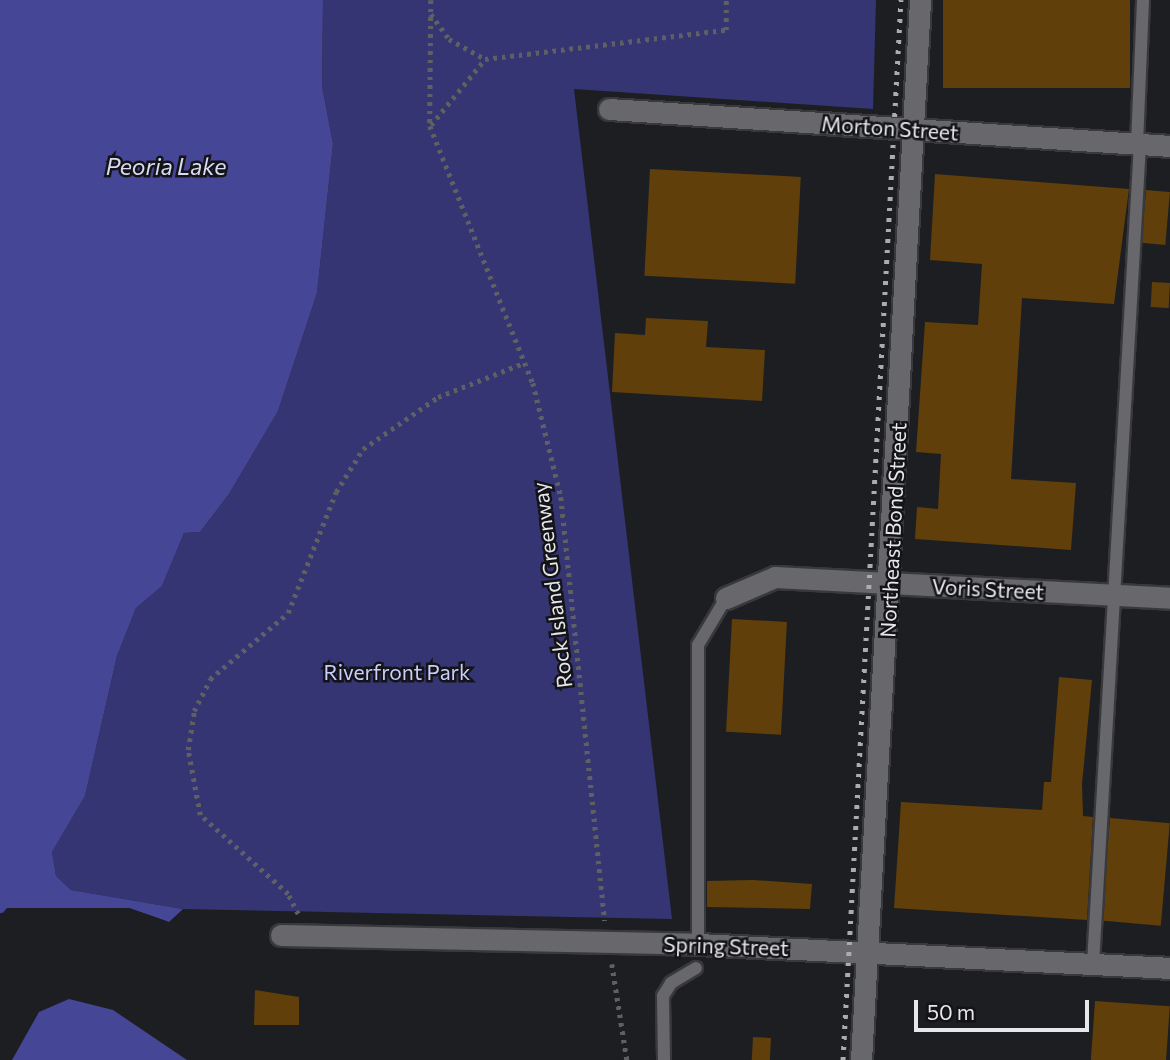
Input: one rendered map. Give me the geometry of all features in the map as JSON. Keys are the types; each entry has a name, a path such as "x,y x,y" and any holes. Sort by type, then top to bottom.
{"street":[{"name":"Northeast Bond Street","path":"861,1060 891,584 920,0"},
{"name":"Morton Street","path":"609,109 1170,146"},
{"name":"Voris Street","path":"726,598 775,578 1170,598"},
{"name":"Spring Street","path":"281,935 698,944 1170,968"}],"lane":[{"path":"1093,964 1119,596 1143,0"},
{"path":"698,944 698,645 726,598"},
{"path":"664,1060 663,996 671,983 696,968"}],"path":[{"name":"Rock Island Greenway","path":"431,0 430,126 525,362 561,497 609,941 627,1060"},
{"path":"431,14 449,39 485,59 726,30 726,0"},
{"path":"430,126 485,59"},
{"path":"304,935 288,894 201,815 188,750 194,711 210,679 288,613 336,492 363,449 438,397 525,362"}],"green space":[{"name":"Riverfront Park","path":"323,0 876,0 873,109 574,89 672,919 183,909 71,890 56,876 52,852 85,796 117,656 136,608 162,586 184,533 200,532 229,494 278,411 317,293 333,144 322,86"}],"water":[{"name":"Peoria Lake","path":"0,0 323,0 322,86 333,144 317,293 278,411 229,494 200,532 184,533 162,586 136,608 117,656 85,796 52,852 56,876 71,890 183,909 169,922 129,908 0,913"},
{"path":"69,999 113,1010 187,1060 12,1060 39,1012"}],"pier":[{"path":"7,908 129,908 169,922 129,911 0,916"}],"building":[{"path":"943,0 1130,0 1130,88 943,88"},
{"path":"650,169 801,177 795,284 644,276"},
{"path":"935,174 1129,189 1114,304 1022,298 1011,479 1076,483 1071,550 915,539 917,507 938,509 941,454 916,452 925,322 978,325 982,264 930,260"},
{"path":"1146,190 1170,192 1165,245 1141,243"},
{"path":"1152,282 1170,283 1169,308 1151,307"},
{"path":"646,318 708,321 706,347 765,350 762,401 612,392 615,333 645,335"},
{"path":"732,619 787,622 781,735 726,732"},
{"path":"1059,677 1092,680 1082,784 1083,816 1093,817 1087,920 894,908 901,802 1042,810 1044,782 1051,782"},
{"path":"1110,818 1170,823 1161,926 1101,921"},
{"path":"753,880 812,884 810,909 707,907 707,881"},
{"path":"255,990 299,997 299,1025 254,1025"},
{"path":"1095,1001 1170,1006 1166,1060 1091,1060"},
{"path":"753,1037 771,1038 770,1060 752,1060"}],"railway":[{"path":"843,1060 901,0"}]}
